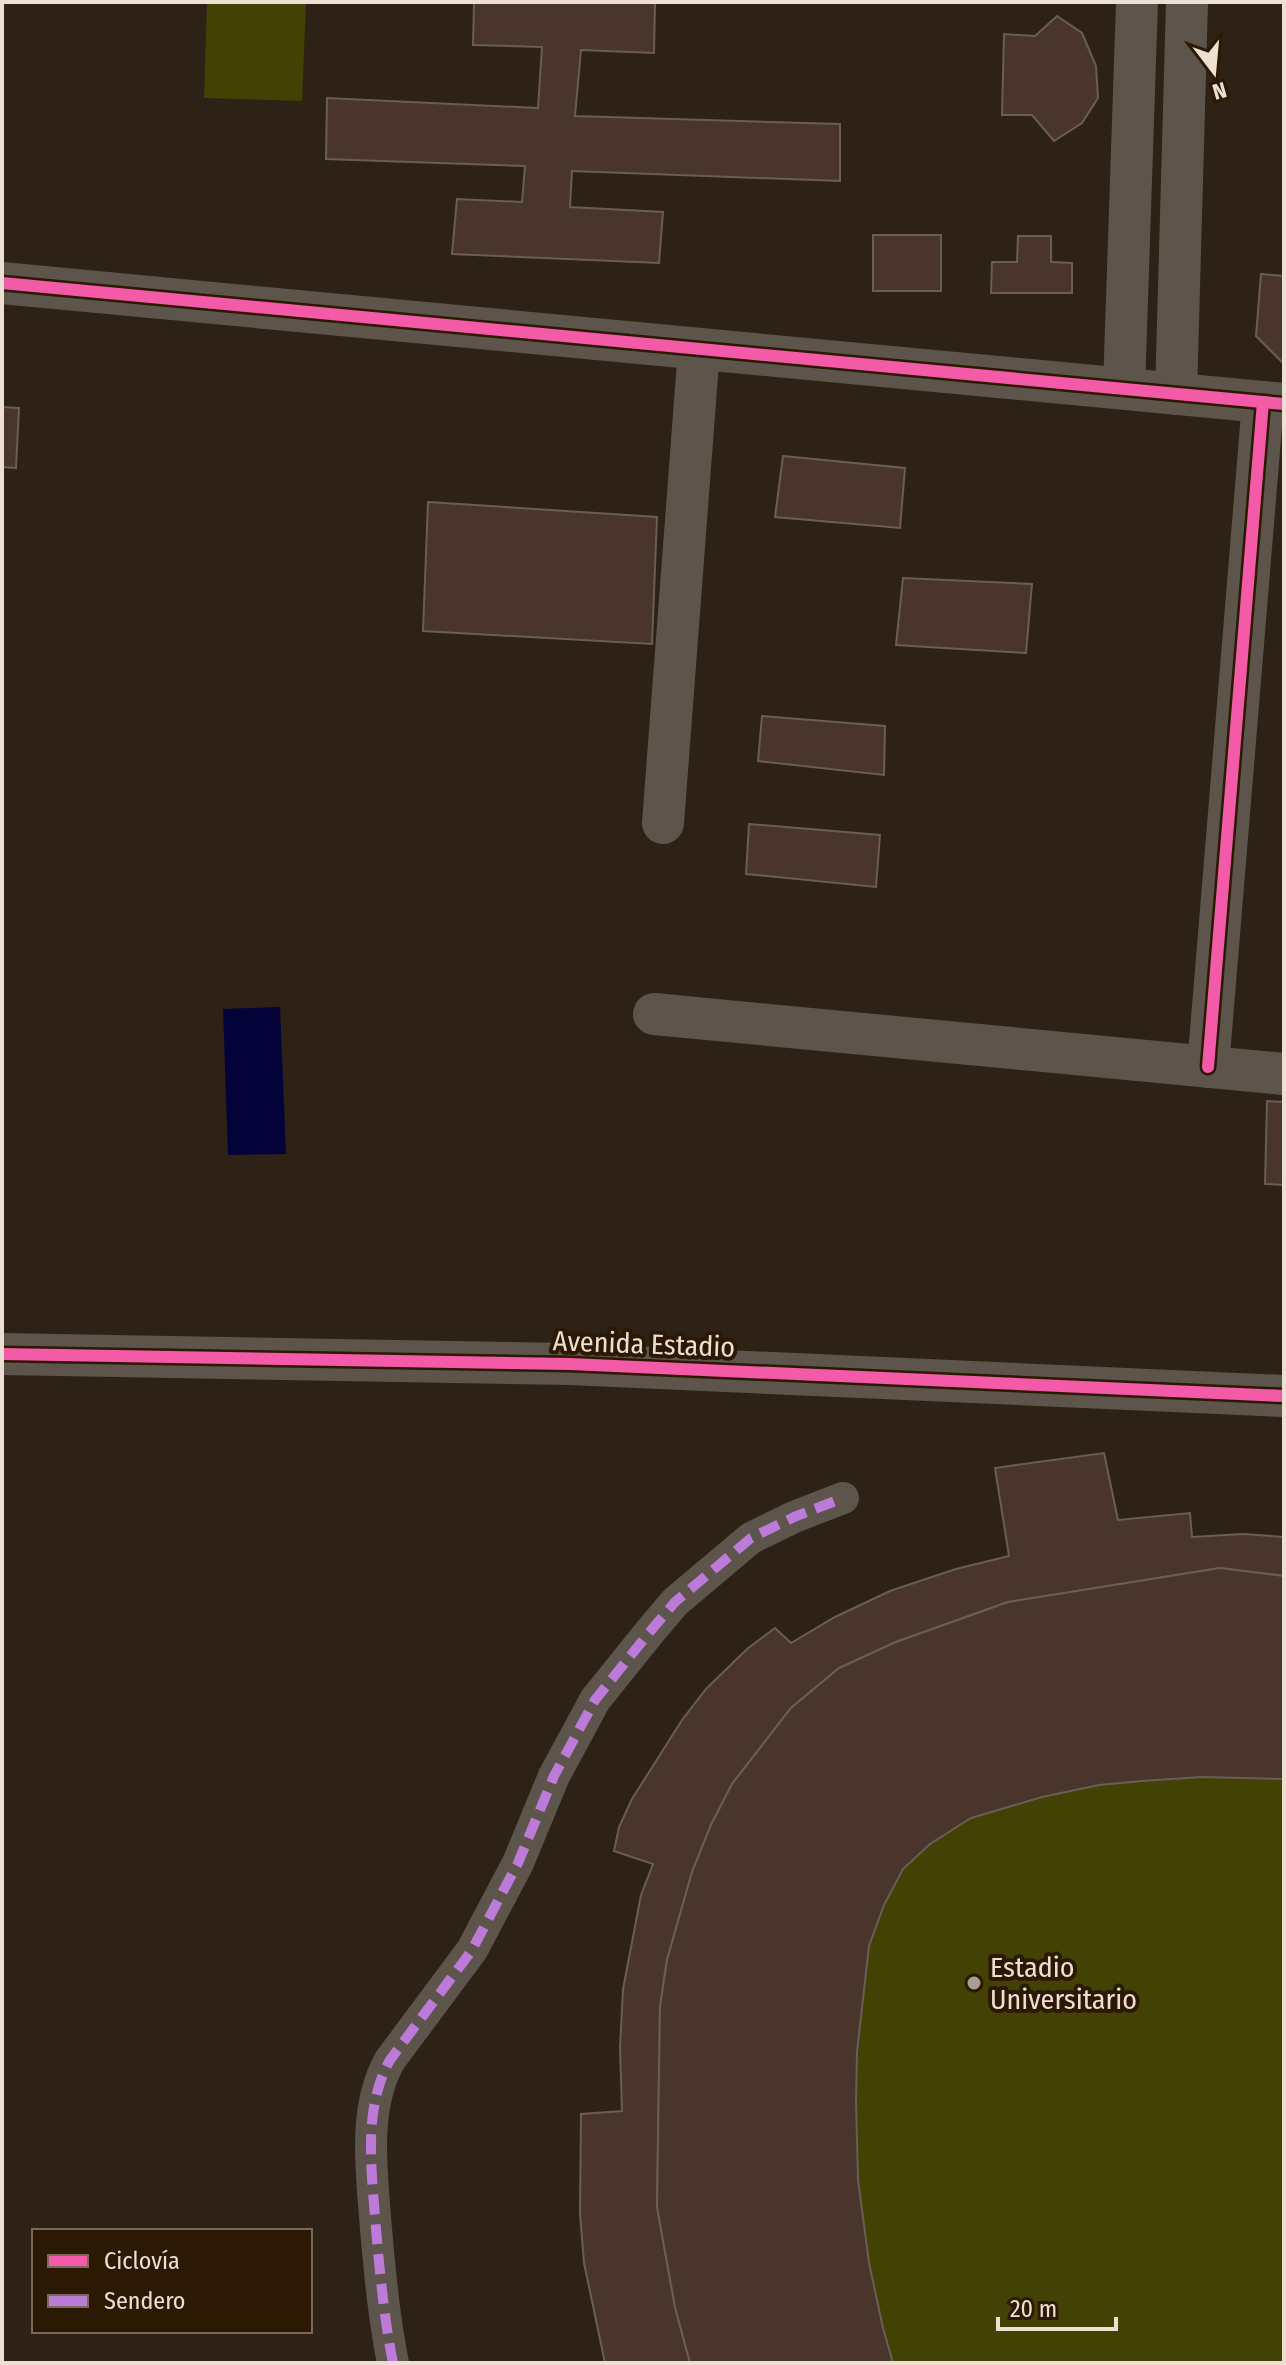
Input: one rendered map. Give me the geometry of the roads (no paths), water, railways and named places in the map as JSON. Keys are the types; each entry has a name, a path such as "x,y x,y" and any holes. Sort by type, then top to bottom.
{"street":[{"path":"1124,388 1137,2"},
{"path":"1176,394 1187,2"},
{"path":"2,283 1274,403 1208,1067"},
{"path":"663,823 699,349"},
{"path":"654,1014 1284,1074"},
{"name":"Avenida Estadio","path":"2,1354 570,1364 1284,1396"},
{"path":"393,2363 380,2283 371,2162 375,2101 380,2078 472,1950 518,1863 554,1776 595,1700 675,1602 751,1538 843,1498"}],"place":[{"name":"Estadio Universitario","path":"974,1983"}]}
